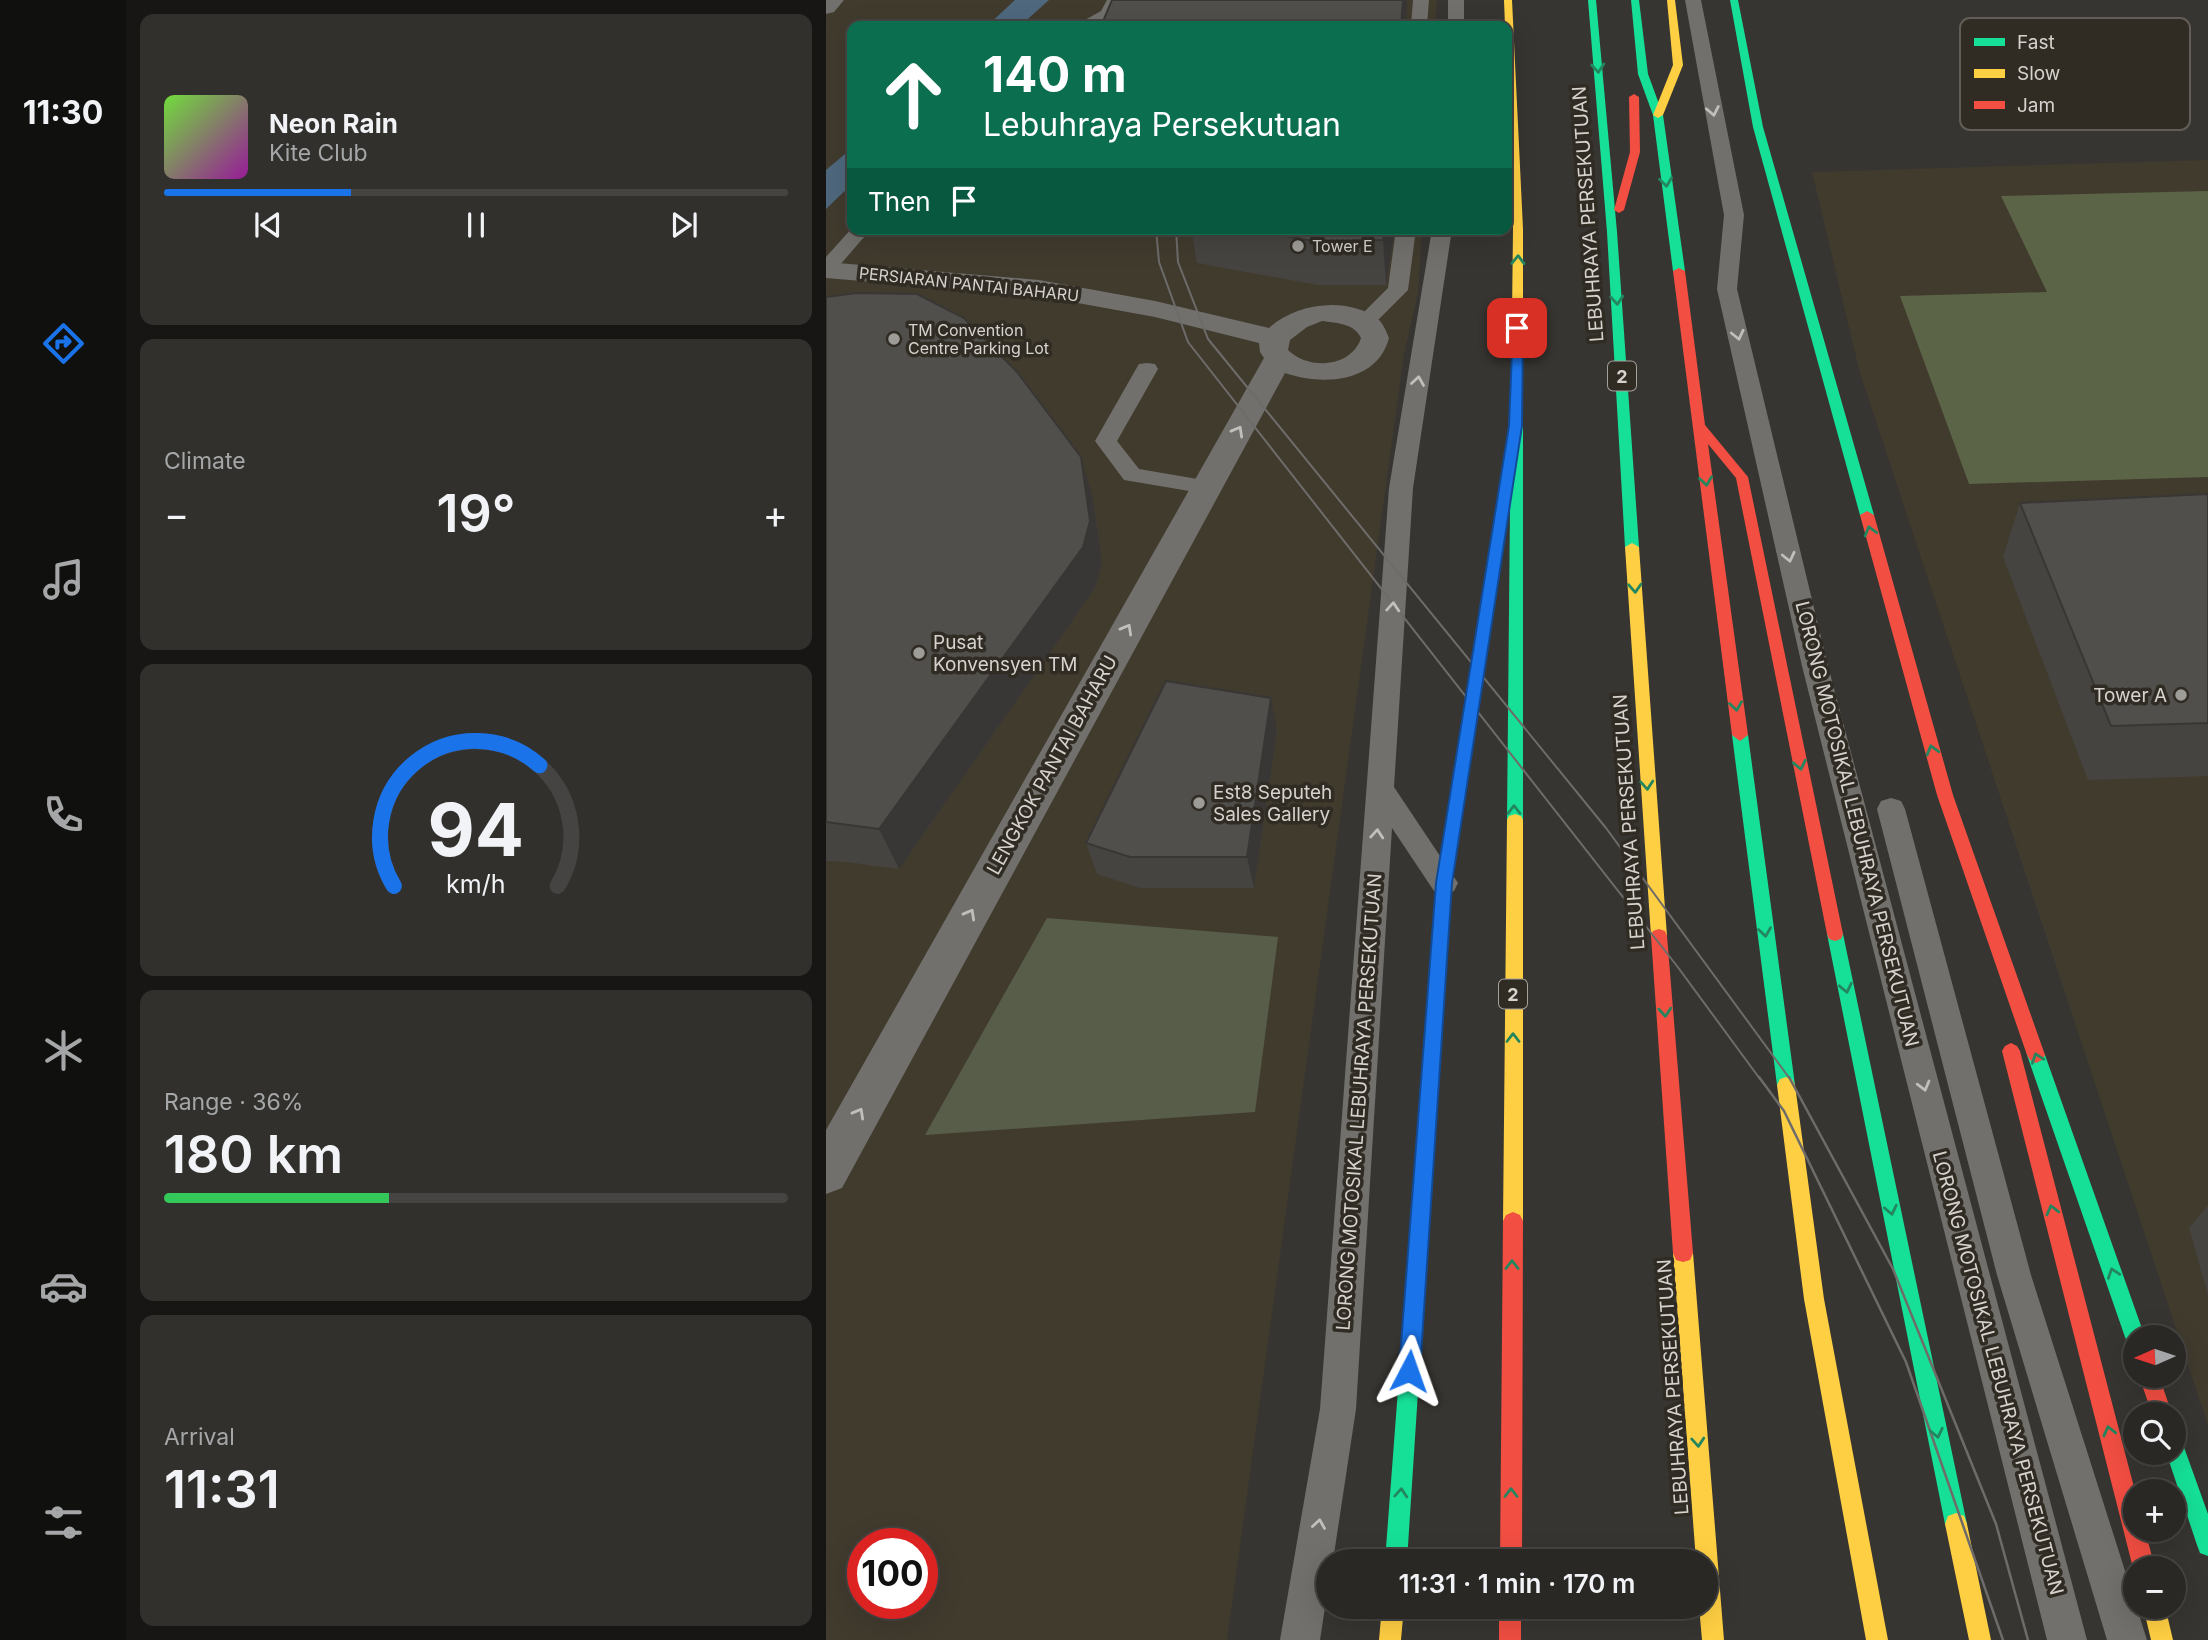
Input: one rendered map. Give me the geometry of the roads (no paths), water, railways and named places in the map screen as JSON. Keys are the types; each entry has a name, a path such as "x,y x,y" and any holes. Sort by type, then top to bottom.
{"main road":[{"name":"2","path":"1508,0 1509,21"},
{"name":"LEBUHRAYA PERSEKUTUAN","path":"1592,0 1612,232 1642,717 1713,1640"},
{"path":"1612,232 1635,152 1633,0"},
{"path":"1633,0 1648,96 1658,115 1814,1299 1877,1640"},
{"path":"1658,115 1678,65 1671,0"},
{"path":"1734,0 1758,127 1945,795 1993,981"},
{"name":"2","path":"1511,1549 1518,229 1512,92"},
{"path":"1698,424 1742,477 1980,1640"},
{"path":"1397,1549 1444,883 1516,426"},
{"path":"1945,795 2131,1325"},
{"path":"2007,1035 2141,1556"},
{"path":"1680,1203 1715,1462"},
{"path":"2181,1465 2208,1545"},
{"path":"1390,1640 1391,1619"},
{"path":"1510,1619 1510,1640"},
{"path":"2157,1619 2162,1640"}],"street":[{"path":"826,7 833,0"},
{"name":"PERSIARAN PANTAI BAHARU","path":"826,270 1039,288 1155,309 1277,348"},
{"path":"1322,313 1353,316 1365,322 1373,330 1376,340 1374,349 1366,359 1353,366 1320,372 1289,365 1277,348 1292,321 1322,313"},
{"name":"LENGKOK PANTAI BAHARU","path":"826,1172 1207,487 1277,348"}],"lane":[{"path":"1092,21 1107,14 1115,0"},
{"path":"1419,21 1420,0"},
{"path":"1456,0 1456,21"},
{"name":"LORONG MOTOSIKAL LEBUHRAYA PERSEKUTUAN","path":"1693,0 1734,215 1727,289 1815,666 2067,1640"},
{"path":"826,270 857,235"},
{"path":"1365,322 1398,290 1405,235"},
{"name":"LORONG MOTOSIKAL LEBUHRAYA PERSEKUTUAN","path":"1300,1640 1338,1409 1401,488 1441,235"},
{"path":"1147,369 1106,442 1132,475 1207,487"},
{"path":"1380,788 1444,883"},
{"path":"1891,809 2014,1275 2127,1640"}],"water":[{"path":"1015,0 1049,0 1026,21 992,21"},
{"path":"847,152 847,189 826,209 826,170"}],"tram line":[{"path":"1157,235 1159,262 1188,342 1677,966 1760,1079"},
{"path":"1176,235 1178,262 1208,339 1606,828 1790,1079"},
{"path":"1759,1077 1784,1111 1906,1362 2003,1640"},
{"path":"1789,1077 1893,1269 1996,1524 2028,1640"}],"place":[{"name":"Tower E","path":"1298,246"},
{"name":"TM Convention Centre Parking Lot","path":"894,339"},
{"name":"Pusat Konvensyen TM","path":"919,653"},
{"name":"Tower A","path":"2181,695"},
{"name":"Est8 Seputeh Sales Gallery","path":"1199,803"}]}
